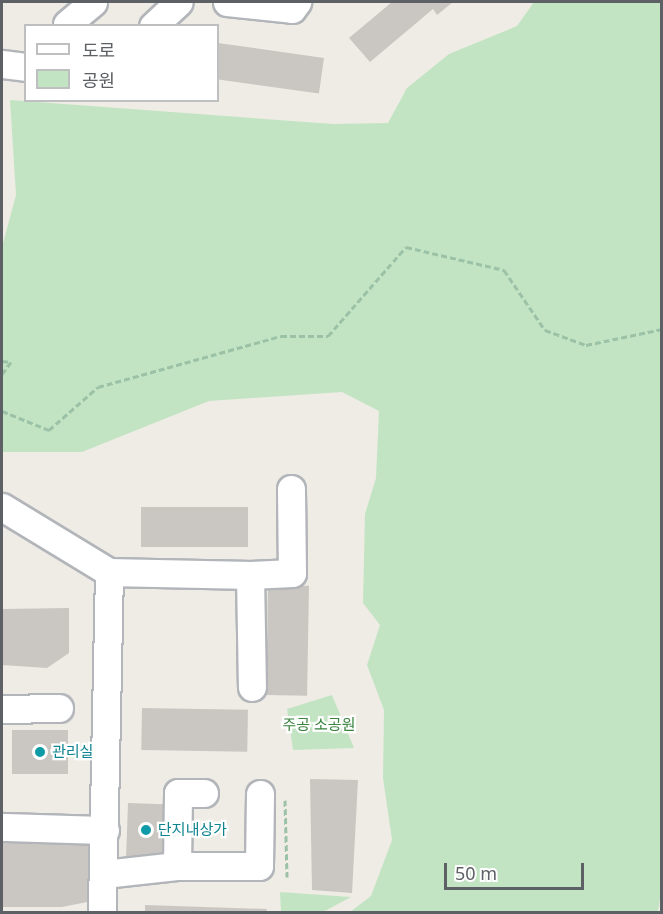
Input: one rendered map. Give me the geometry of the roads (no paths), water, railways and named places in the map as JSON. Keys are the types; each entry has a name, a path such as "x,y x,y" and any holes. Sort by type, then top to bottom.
{"lane":[{"path":"67,24 93,2"},
{"path":"155,24 177,2"},
{"path":"227,2 292,9 297,2"},
{"path":"2,64 24,66"},
{"path":"2,507 109,572 250,575 292,573 291,489"},
{"path":"102,912 109,572"},
{"path":"250,575 252,687"},
{"path":"2,709 59,708"},
{"path":"177,866 178,793 204,793"},
{"path":"104,874 177,866 259,866 272,794"},
{"path":"2,827 105,830"}],"place":[{"name":"관리실","path":"40,752"},
{"name":"단지내상가","path":"146,830"}],"park label":[{"name":"주공 소공원","path":"319,725"}]}
